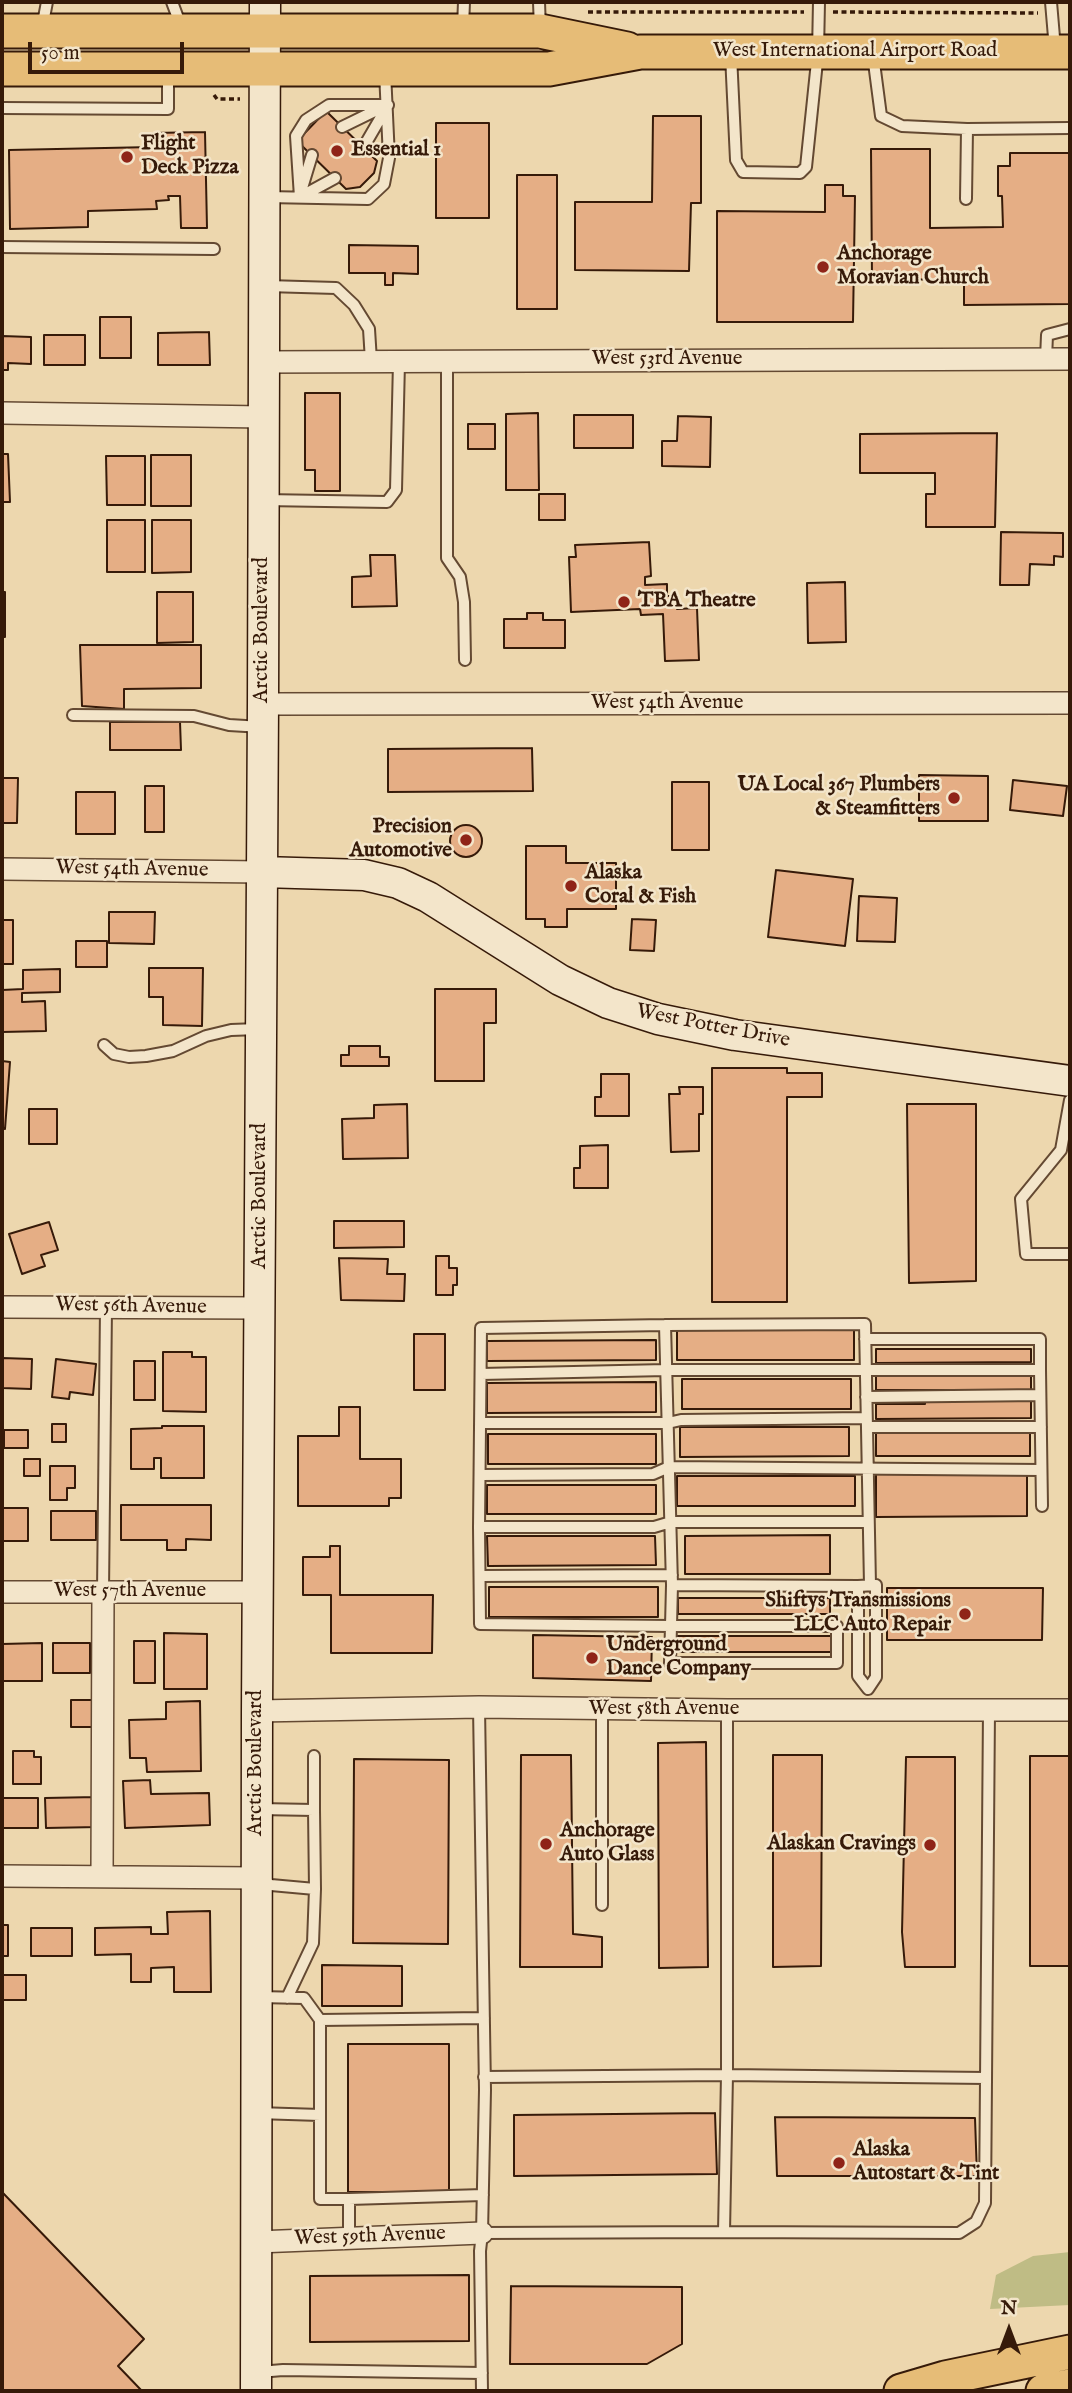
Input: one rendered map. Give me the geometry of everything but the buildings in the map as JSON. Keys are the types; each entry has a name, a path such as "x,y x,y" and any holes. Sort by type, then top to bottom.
{"main road":[{"name":"West International Airport Road","path":"2,31 44,16 540,17 639,52"},
{"name":"Arctic Boulevard","path":"257,2382 256,1878 265,16"},
{"name":"West International Airport Road","path":"2,69 549,69 639,52 1063,52"},
{"name":"West Potter Drive","path":"262,872 364,875 398,883 428,897 560,980 608,1003 658,1019 735,1035 1070,1081"},
{"path":"901,2391 1070,2352"},
{"path":"1043,2391 1070,2386"}],"street":[{"name":"West 53rd Avenue","path":"263,362 1070,359"},
{"path":"2,413 263,417"},
{"name":"West 54th Avenue","path":"263,716 1070,703"},
{"name":"West 54th Avenue","path":"2,869 262,872"},
{"name":"West 56th Avenue","path":"2,1307 260,1308"},
{"name":"West 57th Avenue","path":"2,1592 258,1592"},
{"path":"102,1877 103,1592"},
{"name":"West 58th Avenue","path":"257,1711 479,1707 727,1710 867,1699 989,1710 1070,1710"},
{"path":"2,1876 256,1878"},
{"name":"West 59th Avenue","path":"257,2242 482,2233"}],"lane":[{"path":"731,52 736,160 743,172 800,173 806,167 820,5"},
{"path":"1051,7 1063,52"},
{"path":"873,52 881,116 902,126 967,129 1070,128"},
{"path":"2,108 168,109 168,69"},
{"path":"264,197 368,199 384,184 389,158 385,69"},
{"path":"300,197 296,136 306,120 329,105 388,105"},
{"path":"342,127 388,105"},
{"path":"363,148 388,105"},
{"path":"965,199 967,129"},
{"path":"300,197 312,155"},
{"path":"300,197 335,178"},
{"path":"2,247 214,248"},
{"path":"264,286 336,288 354,305 369,329 371,361"},
{"path":"1046,359 1048,335 1070,329"},
{"path":"447,361 447,558 460,577 465,660"},
{"path":"263,500 387,502 396,490 399,362"},
{"path":"73,715 194,716 229,726 263,716"},
{"path":"104,1045 114,1054 146,1056 173,1051 206,1036 231,1030 261,1029"},
{"path":"1070,1100 1061,1150 1021,1199 1026,1254 1070,1254"},
{"path":"103,1592 106,1307"},
{"path":"858,1627 480,1624 481,1328 865,1324 868,1586 876,1677 867,1699"},
{"path":"665,1325 672,1580 670,1664 836,1663 837,1626"},
{"path":"865,1339 1040,1339 1042,1506"},
{"path":"481,1374 666,1370 1040,1370"},
{"path":"866,1397 1040,1395"},
{"path":"480,1423 668,1423 681,1420 1041,1427"},
{"path":"480,1475 653,1474 669,1468 1041,1470"},
{"path":"479,1527 654,1527 671,1522 868,1522"},
{"path":"480,1576 868,1586"},
{"path":"867,1699 858,1676 858,1627 868,1586"},
{"path":"479,1707 484,2018 480,2251 482,2391"},
{"path":"601,1710 602,1905"},
{"path":"724,2232 727,1710"},
{"path":"482,2233 959,2233 976,2222 985,2203 989,1710"},
{"path":"287,1998 313,1943 314,1756"},
{"path":"257,1809 314,1810"},
{"path":"256,1878 271,1885 315,1889"},
{"path":"257,1997 304,1998 320,2020 320,2199 483,2195"},
{"path":"320,2020 484,2018"},
{"path":"484,2077 727,2075 986,2078"},
{"path":"257,2113 320,2115"},
{"path":"349,2199 349,2238"},
{"path":"257,2382 283,2370 482,2372"}],"path":[{"path":"584,12 820,5 1051,7"}],"shaded area":[{"path":"1070,2252 1070,2305 990,2309 996,2275 1033,2256"}],"place":[{"name":"Essential 1","path":"337,151"},
{"name":"Flight Deck Pizza","path":"127,157"},
{"name":"Anchorage Moravian Church","path":"823,267"},
{"name":"TBA Theatre","path":"624,602"},
{"name":"UA Local 367 Plumbers & Steamfitters","path":"954,798"},
{"name":"Precision Automotive","path":"466,840"},
{"name":"Alaska Coral & Fish","path":"571,886"},
{"name":"Shiftys Transmissions LLC Auto Repair","path":"965,1614"},
{"name":"Underground Dance Company","path":"592,1658"},
{"name":"Anchorage Auto Glass","path":"546,1844"},
{"name":"Alaskan Cravings","path":"930,1845"},
{"name":"Alaska Autostart & Tint","path":"839,2163"}]}
